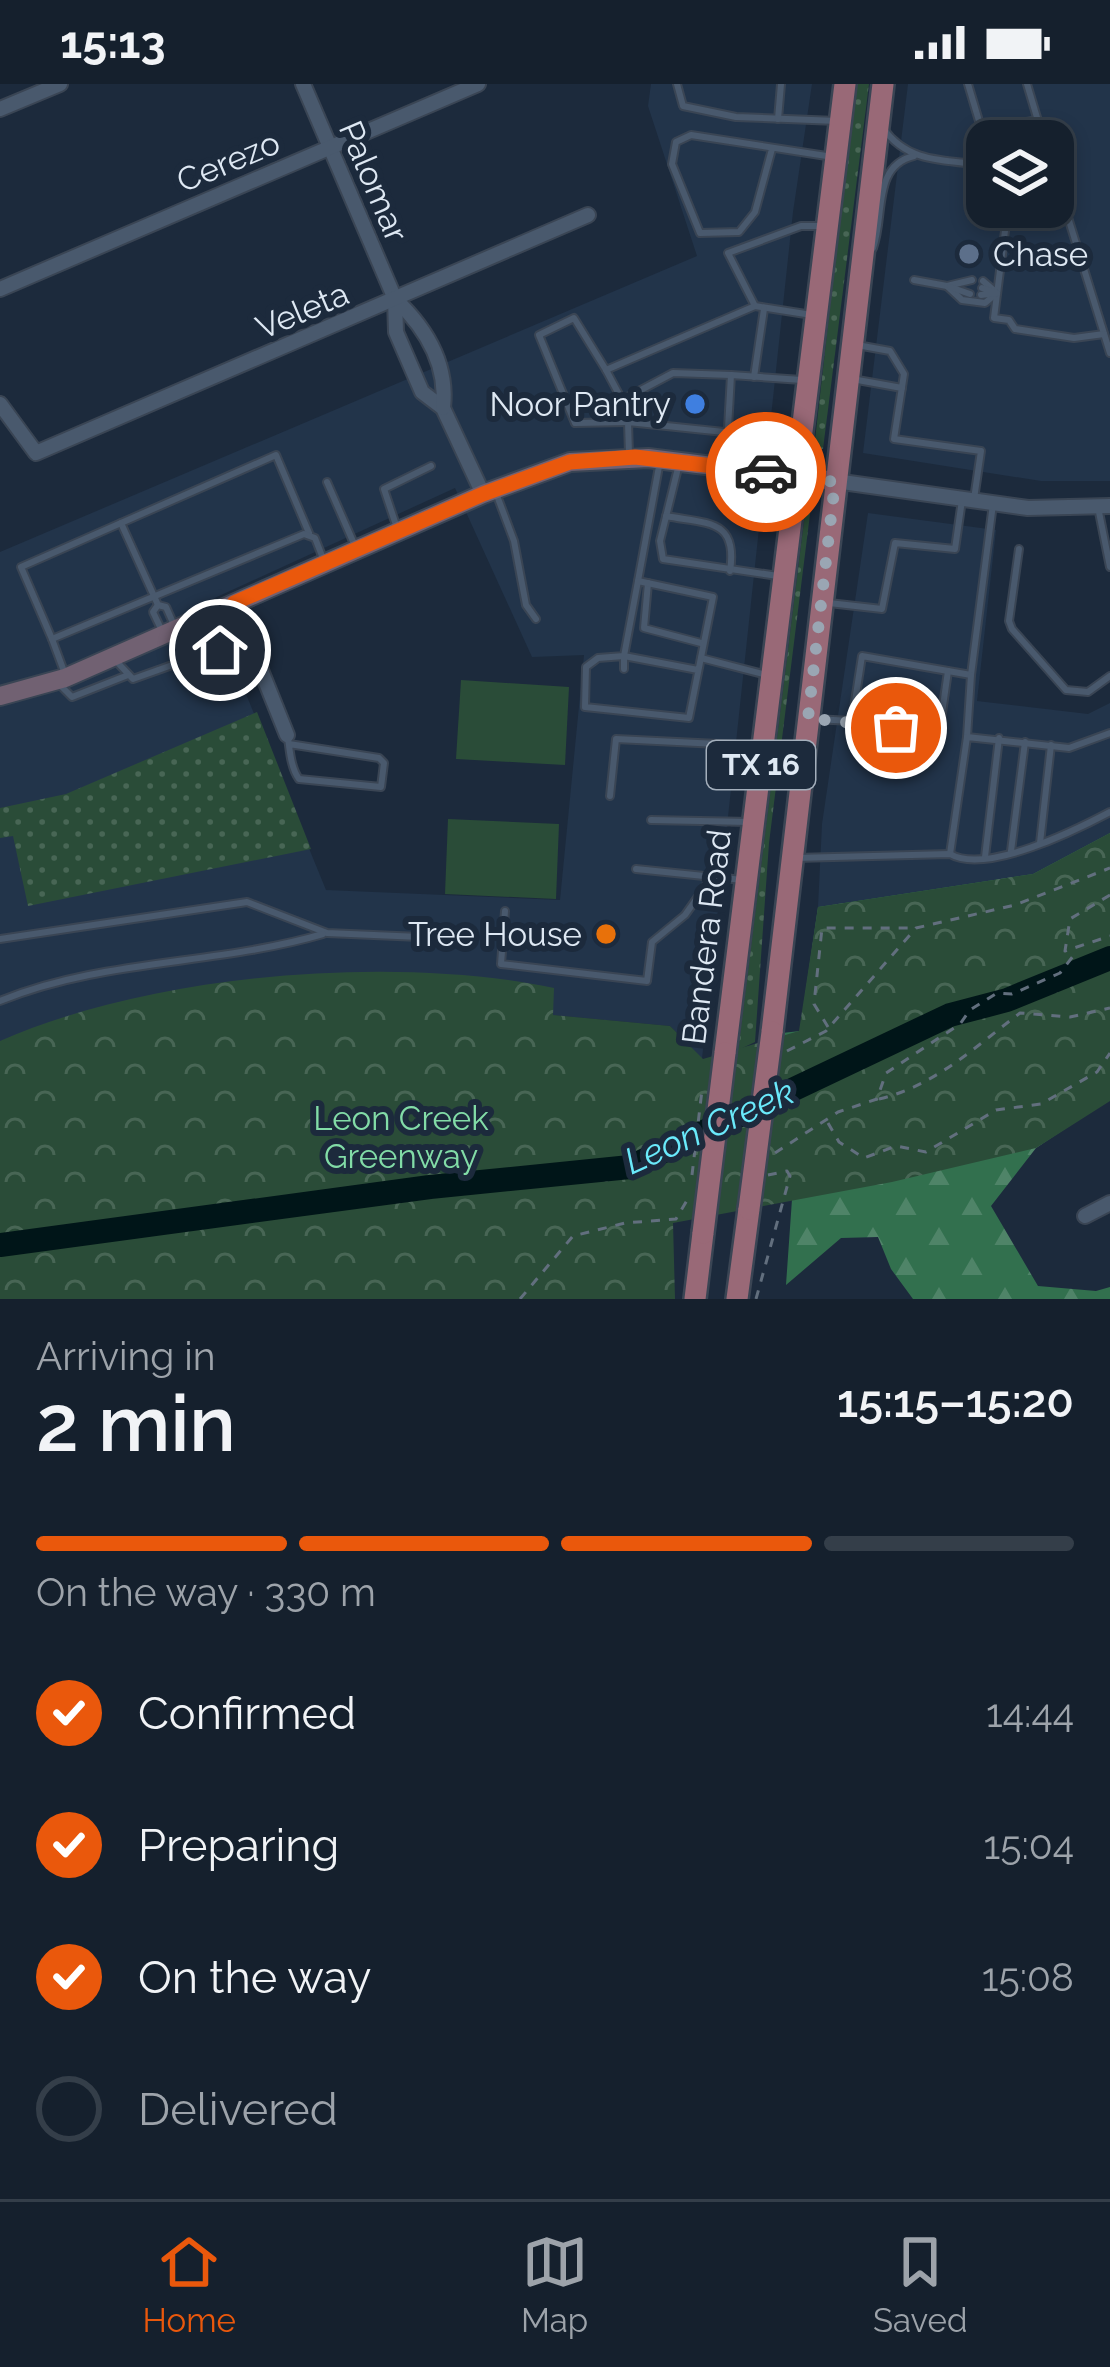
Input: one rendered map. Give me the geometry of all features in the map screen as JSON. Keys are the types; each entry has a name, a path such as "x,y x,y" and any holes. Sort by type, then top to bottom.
{"main road":[{"name":"Bandera Road","path":"695,1299 845,84"},
{"name":"TX 16","path":"737,1299 883,84"},
{"path":"0,696 62,679 489,492 570,462 629,457 670,460 835,482"}],"street":[{"path":"0,110 60,84"},
{"name":"Palomar","path":"303,84 395,299 396,332 422,392 443,408 489,492"},
{"name":"Cerezo","path":"0,289 478,84"},
{"name":"Veleta","path":"0,404 36,453 588,215"},
{"name":"Palomar","path":"395,299 421,323 446,381 443,408"},
{"path":"404,352 428,340"},
{"path":"835,482 993,504 1104,507"},
{"path":"234,603 288,740"},
{"path":"1085,1216 1110,1203"}],"lane":[{"path":"677,84 683,106 841,122"},
{"path":"778,118 781,84"},
{"path":"968,84 978,120"},
{"path":"1027,84 1038,120"},
{"path":"879,122 897,147 914,156 966,162"},
{"path":"772,149 755,212 739,232 700,233 672,164 676,142 691,135 836,158"},
{"path":"860,274 876,243 887,171 914,156"},
{"path":"754,376 760,307 728,253 801,226 827,226"},
{"path":"1005,228 994,318 1009,320 1015,329 1074,338 1104,334"},
{"path":"1071,228 1110,353"},
{"path":"914,280 971,287 947,286"},
{"path":"947,286 962,300 986,303 997,293"},
{"path":"997,293 982,288 997,293"},
{"path":"606,370 760,307 815,316"},
{"path":"629,457 628,422 622,400 574,318 539,335 575,423 628,422 753,435"},
{"path":"821,602 882,608 895,543 956,549 981,452 894,439 904,374 890,351 852,344"},
{"path":"622,400 673,373 806,380"},
{"path":"725,467 731,375"},
{"path":"848,378 902,388"},
{"path":"128,675 72,697 21,566 276,454 325,563"},
{"path":"670,460 660,541 663,559 730,573 782,576"},
{"path":"623,670 638,581 670,460"},
{"path":"398,531 384,489 431,466"},
{"path":"327,482 357,549"},
{"path":"489,492 514,541 526,605 536,619"},
{"path":"950,854 993,504"},
{"path":"1104,507 1110,567"},
{"path":"666,516 721,528 730,535 734,546 730,573"},
{"path":"121,524 155,601 166,608 170,631"},
{"path":"52,639 155,601 309,534"},
{"path":"1019,549 1009,621 1012,628 1066,690 1088,692 1110,676"},
{"path":"638,581 712,597 689,718 586,707 586,667 598,658 624,656 698,670"},
{"path":"648,583 644,628 702,644"},
{"path":"155,601 153,612 170,631"},
{"path":"113,656 134,679 249,637"},
{"path":"852,721 862,656 971,675"},
{"path":"701,658 770,676"},
{"path":"808,718 939,734 948,670"},
{"path":"967,736 1080,747 1110,733"},
{"path":"985,857 999,738"},
{"path":"610,796 616,739 763,746"},
{"path":"288,740 380,758 384,763 381,787 299,778 288,740"},
{"path":"1011,852 1025,742"},
{"path":"1040,844 1052,745"},
{"path":"792,858 950,854 968,860 1040,844 1110,812"},
{"path":"651,820 754,822"},
{"path":"636,869 747,880"},
{"path":"505,911 501,964 646,981 652,942 685,915 712,878"},
{"path":"0,939 247,902 327,932 467,939"},
{"path":"0,1001 43,983 260,952 327,932"}],"path":[{"path":"829,1029 814,1004 822,928 916,928 1015,905 1110,868"},
{"path":"1110,895 1070,919 1065,951 1077,951 1110,936"},
{"path":"788,1051 829,1029 916,928"},
{"path":"878,1099 886,1073 960,1024 970,1010 997,993 1012,994 1060,973 1077,951"},
{"path":"775,1153 838,1112 927,1082 988,1043 1020,1013 1070,1017 1110,1008"},
{"path":"827,1122 839,1142 864,1158 896,1146 926,1152 995,1110 1041,1104 1097,1072 1110,1053"},
{"path":"520,1299 573,1236 625,1223 662,1222 683,1212 691,1187 698,1097 709,1086"}],"shaded area":[{"path":"651,84 812,84 793,212 702,1059 670,1026 552,1015 0,1041 0,552 697,256 648,106","holes":["455,488 532,657 584,655 560,900 326,890 208,601"]},
{"path":"908,84 1110,84 1110,481 1041,481 863,453"},
{"path":"868,513 996,530 977,701 1088,714 1110,703 1110,833 1033,874 818,907 822,824"}],"green space":[{"path":"855,84 869,84 823,449 814,449"},
{"path":"806,505 811,506 769,843 755,1042 738,1050"},
{"path":"461,680 569,687 565,765 456,759"},
{"path":"257,712 311,849 28,906 13,836 0,838 0,808 66,794"},
{"path":"448,819 559,824 556,899 445,894"},
{"path":"1110,833 1110,1099 1036,1148 991,1206 1038,1286 1096,1291 1110,1287 1110,1299 913,1299 891,1269 878,1237 841,1238 786,1285 798,1114 782,1033 800,1031 818,907 1033,874"},
{"name":"Leon Creek Greenway","path":"1110,833 1110,1101 1036,1148 892,1182 673,1223 675,1299 0,1299 0,1041 61,1018 199,986 348,972 420,973 554,988 553,1015 670,1026 703,1059 799,1031 818,907 1033,874"}],"waterway":[{"name":"Leon Creek","path":"0,1245 430,1187 630,1167 950,1015 1007,1000 1110,958"}],"way so far":[{"path":"766,472 835,482 808,718 896,728"}],"place":[{"name":"Chase","path":"969,254"},
{"name":"Noor Pantry","path":"695,404"},
{"name":"Tree House","path":"606,934"}],"route":[{"path":"220,650 249,637 234,603 538,472 570,462 635,457 766,472"}]}
